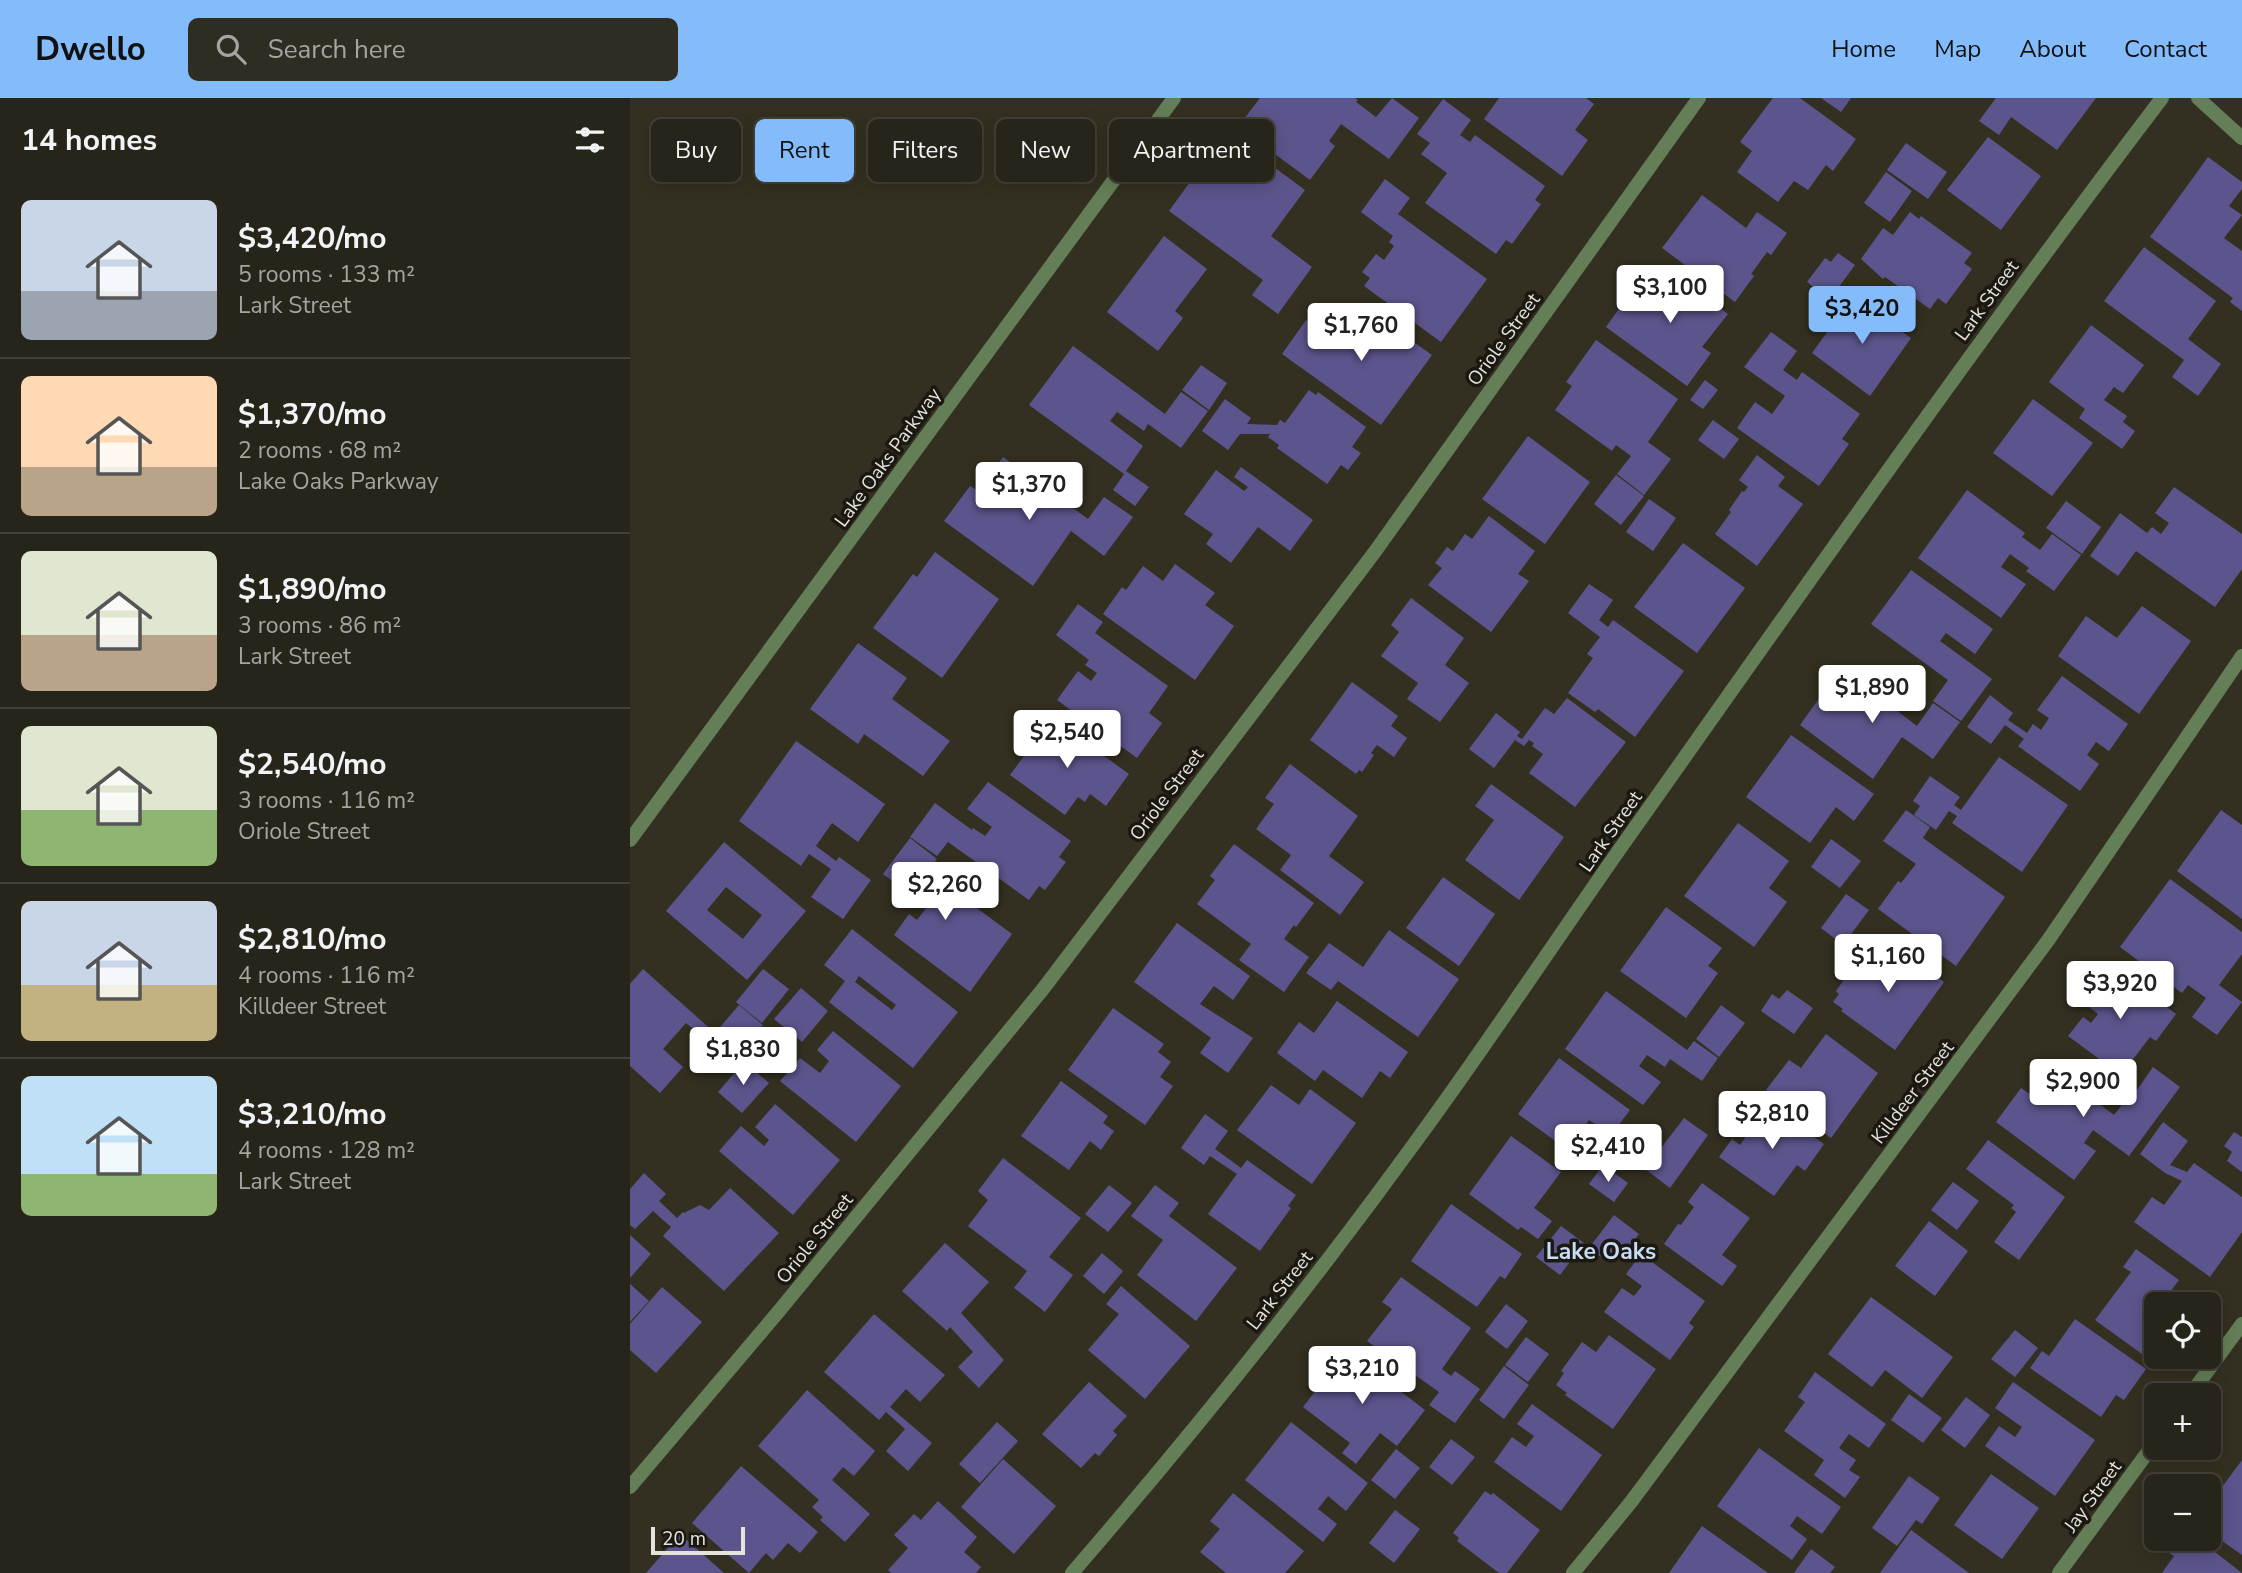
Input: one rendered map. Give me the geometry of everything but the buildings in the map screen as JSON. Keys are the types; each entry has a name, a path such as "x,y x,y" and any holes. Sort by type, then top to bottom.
{"street":[{"name":"Lake Oaks Parkway","path":"630,840 1174,98"},
{"name":"Oriole Street","path":"630,1487 779,1311 1043,989 1374,554 1699,98"},
{"name":"Lark Street","path":"1072,1573 1169,1461 1317,1274 1423,1132 2009,301 2162,98"},
{"path":"2198,98 2242,138"},
{"name":"Killdeer Street","path":"1573,1573 1631,1502 2049,939 2242,656"},
{"path":"2199,1383 2242,1324"},
{"name":"Jay Street","path":"2059,1573 2144,1457"}],"district":[{"name":"Lake Oaks","path":"1601,1251"}]}
